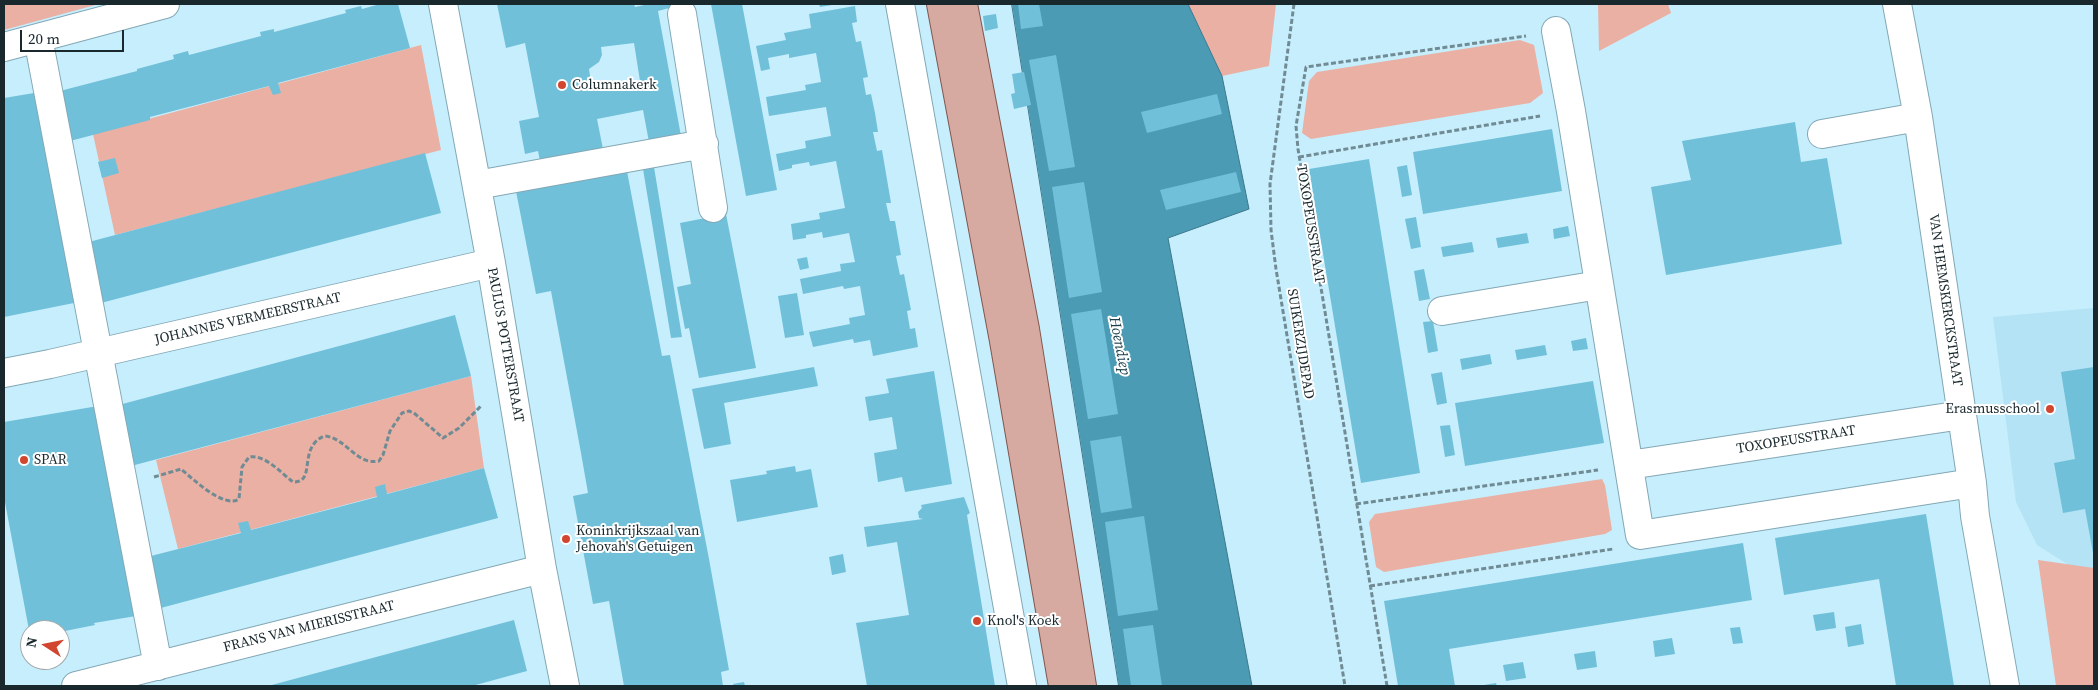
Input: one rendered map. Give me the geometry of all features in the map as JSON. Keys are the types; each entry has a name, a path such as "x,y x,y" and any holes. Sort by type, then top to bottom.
{"main road":[{"path":"941,4 1006,351 1063,686"},
{"path":"963,4 1026,338 1082,686"}],"street":[{"path":"4,47 164,4"},
{"name":"PAULUS POTTERSTRAAT","path":"443,4 491,263 542,569 565,686"},
{"path":"900,4 1022,686"},
{"name":"VAN HEEMSKERCKSTRAAT","path":"1897,4 1918,117 1972,483 1975,516 2005,686"},
{"path":"682,14 713,208"},
{"path":"1556,32 1571,111 1640,535 1972,483"},
{"path":"38,38 158,666"},
{"path":"1822,134 1918,117"},
{"path":"477,185 704,144"},
{"name":"JOHANNES VERMEERSTRAAT","path":"4,373 491,263"},
{"path":"1442,311 1599,285"},
{"name":"TOXOPEUSSTRAAT","path":"1629,465 1962,415"},
{"name":"FRANS VAN MIERISSTRAAT","path":"76,686 542,569"}],"path":[{"name":"SUIKERZIJDEPAD","path":"1294,4 1273,150 1270,184 1271,230 1345,686"},
{"path":"1299,157 1296,126 1306,67 1556,32"},
{"name":"TOXOPEUSSTRAAT","path":"1387,686 1299,157 1571,111"},
{"path":"124,486 180,470 214,495 228,502 234,502 239,499 242,467 249,457 256,456 263,459 293,482 298,482 304,479 312,444 324,436 339,439 362,459 372,462 379,461 383,455 390,431 402,413 409,411 414,413 443,438 459,428 510,376"},
{"path":"1356,504 1629,465"},
{"path":"1370,586 1616,548 1640,535"}],"shaded area":[{"path":"4,4 99,4 4,30"},
{"path":"1188,4 1276,4 1269,66 1222,76"},
{"path":"1598,4 1668,4 1671,13 1599,51"},
{"path":"1520,40 1534,45 1543,93 1530,103 1311,139 1302,133 1309,81 1317,72"},
{"path":"421,45 441,150 115,235 93,134"},
{"name":"Erasmusschool","path":"2094,308 2094,581 2037,545 2016,502 1993,317"},
{"path":"471,376 484,468 178,549 156,460"},
{"path":"1602,479 1605,485 1612,530 1605,534 1384,572 1376,567 1369,522 1375,514"},
{"path":"2038,560 2094,568 2094,686 2056,686"}],"water":[{"name":"Hoendiep","path":"1012,4 1188,4 1222,76 1249,209 1168,238 1252,686 1119,686"}],"building":[{"path":"380,4 398,4 410,48 278,83 281,93 273,95 269,86 150,117 150,120 70,141 56,92 137,71 137,69 174,59 173,55 188,51 189,55 261,36 260,32 274,29 274,32 346,13 345,10 361,6 362,9"},
{"name":"Columnakerk","path":"497,4 634,4 635,7 649,4 684,4 658,11 681,136 649,142 643,110 597,119 603,149 540,161 538,151 525,154 519,121 539,117 525,43 506,48","holes":["634,43 640,81 592,89 589,69 599,62 602,55 601,47"]},
{"path":"711,4 742,4 777,190 746,196"},
{"path":"819,4 832,4 832,5 820,7"},
{"path":"1018,4 1039,4 1043,26 1021,29"},
{"path":"855,6 857,22 852,23 856,42 861,41 868,77 863,78 866,95 871,94 878,132 873,132 877,151 882,150 891,203 886,203 890,221 895,221 901,255 896,256 900,275 904,274 911,310 907,311 910,329 915,328 918,347 873,356 870,340 854,343 853,339 813,347 809,332 850,324 849,318 865,315 860,286 844,289 843,286 803,294 800,279 841,271 840,264 855,262 849,233 823,238 822,232 806,235 806,238 793,240 791,224 820,219 819,213 845,208 836,161 810,166 809,162 792,165 792,168 779,171 776,154 806,148 805,141 831,136 826,107 769,116 766,97 806,90 805,85 821,82 816,53 789,58 789,54 768,58 770,69 761,71 756,46 786,40 784,33 811,28 809,14"},
{"path":"996,14 998,28 985,31 983,16"},
{"path":"1056,55 1075,167 1049,171 1029,60"},
{"path":"1024,72 1031,105 1014,109 1011,94 1015,93 1012,74"},
{"path":"40,92 79,302 4,317 4,98"},
{"path":"1217,94 1222,114 1147,133 1141,112"},
{"path":"1795,122 1801,162 1827,158 1842,244 1666,275 1651,187 1691,180 1682,141"},
{"path":"1552,129 1562,191 1423,214 1413,152"},
{"path":"425,153 441,213 101,303 85,243"},
{"path":"115,158 119,173 102,178 98,162"},
{"path":"1369,159 1420,473 1361,483 1309,169"},
{"path":"653,161 682,337 671,338 642,163"},
{"path":"1407,165 1412,195 1402,197 1397,167"},
{"path":"626,166 662,356 670,355 709,559 729,670 721,672 723,686 624,686 609,601 593,604 573,496 588,493 551,291 536,294 515,186"},
{"path":"1236,172 1241,192 1166,210 1160,190"},
{"path":"1084,182 1102,292 1069,298 1052,187"},
{"path":"726,214 756,368 699,378 689,328 685,329 677,287 691,284 680,223"},
{"path":"1416,217 1421,247 1411,249 1405,219"},
{"path":"1568,226 1570,236 1554,239 1553,229"},
{"path":"1527,233 1529,243 1498,248 1496,238"},
{"path":"1472,242 1474,252 1443,257 1441,247"},
{"path":"807,257 809,268 800,270 797,259"},
{"path":"1424,269 1430,299 1419,301 1414,271"},
{"path":"797,293 804,335 785,338 778,296"},
{"path":"1101,309 1118,414 1088,419 1071,314"},
{"path":"455,315 471,376 131,466 115,406"},
{"path":"1433,321 1438,351 1428,353 1423,322"},
{"path":"1586,338 1588,349 1573,351 1571,341"},
{"path":"1545,345 1547,355 1517,360 1515,350"},
{"path":"1490,354 1492,364 1462,370 1460,359"},
{"path":"814,367 818,386 724,403 731,444 704,449 692,389"},
{"path":"2094,367 2093,553 2085,509 2063,513 2054,463 2075,459 2061,372"},
{"path":"934,371 952,484 905,492 902,477 878,482 874,453 897,449 892,417 869,421 865,397 889,393 886,379"},
{"path":"1442,372 1447,403 1437,405 1431,374"},
{"path":"1593,381 1604,443 1465,466 1455,403"},
{"path":"98,406 136,616 94,623 95,625 70,630 70,620 27,620 4,497 4,422"},
{"path":"1450,425 1455,455 1445,457 1440,426"},
{"path":"1121,436 1132,508 1101,513 1090,441"},
{"path":"795,466 796,472 811,469 818,507 737,522 730,480 767,474 766,471"},
{"path":"484,468 498,518 157,609 143,558 241,533 238,523 248,521 251,530 377,497 375,487 385,484 387,494"},
{"path":"964,497 970,513 967,515 995,686 867,686 856,623 909,615 897,542 867,547 864,527 923,519 919,518 918,512 922,508 921,505"},
{"path":"1926,514 1954,686 1896,686 1879,579 1784,595 1775,538"},
{"path":"1144,516 1158,610 1118,616 1105,522"},
{"path":"1743,543 1752,600 1449,649 1455,686 1398,686 1384,601"},
{"path":"843,554 846,572 832,575 829,557"},
{"path":"1834,612 1836,628 1816,631 1813,615"},
{"path":"514,620 527,671 472,686 268,686"},
{"path":"1861,624 1864,644 1848,647 1845,627"},
{"path":"1153,625 1162,686 1131,686 1123,629"},
{"path":"1740,627 1743,643 1733,644 1730,628"},
{"path":"1672,638 1675,654 1655,657 1653,641"},
{"path":"1595,651 1597,667 1577,670 1574,654"},
{"path":"1523,662 1526,678 1506,681 1503,665"},
{"path":"744,682 745,686 734,686 733,684"},
{"path":"1496,683 1497,686 1484,686 1484,685"}],"place":[{"name":"Columnakerk","path":"562,85"},
{"name":"Erasmusschool","path":"2050,409"},
{"name":"SPAR","path":"24,460"},
{"name":"Koninkrijkszaal van Jehovah's Getuigen","path":"566,539"},
{"name":"Knol's Koek","path":"977,621"}]}
